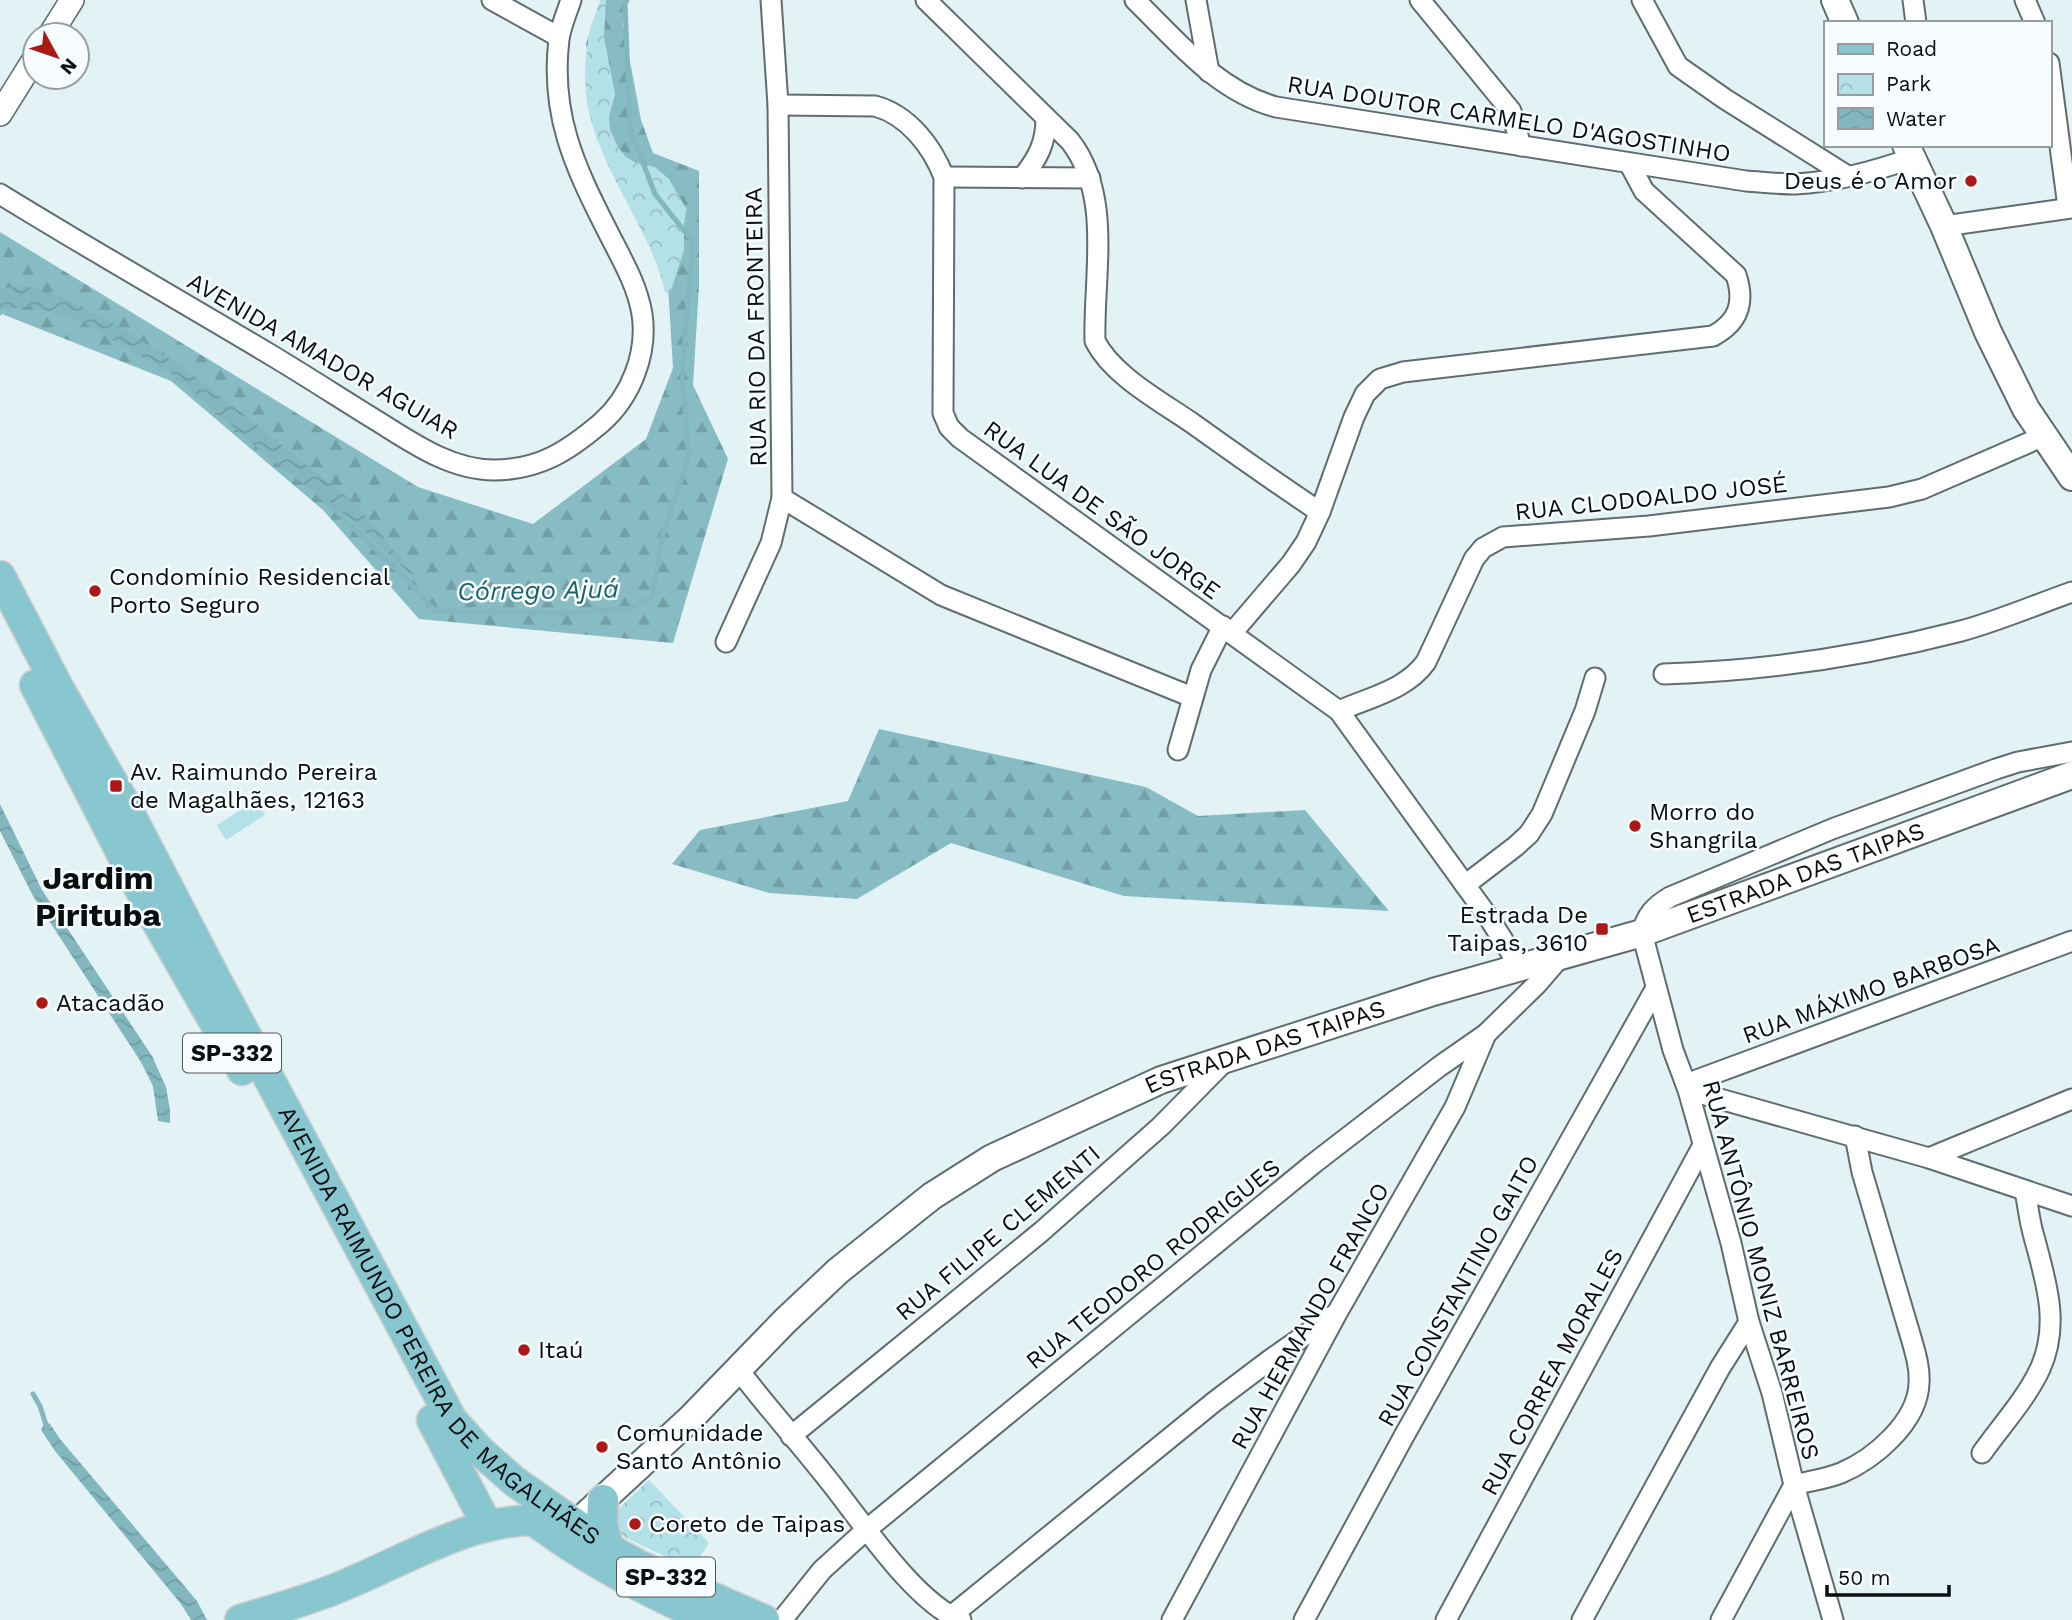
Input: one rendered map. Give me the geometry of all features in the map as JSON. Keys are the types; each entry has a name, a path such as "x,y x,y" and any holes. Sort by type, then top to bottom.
{"main road":[{"path":"1835,0 1844,21"},
{"path":"1909,152 1944,226 1988,332 2026,408 2072,477"},
{"name":"AVENIDA RAIMUNDO PEREIRA DE MAGALHÃES","path":"0,576 58,687 122,799 452,1420 480,1451 514,1481 608,1547 640,1566 764,1620"},
{"name":"AVENIDA RAIMUNDO PEREIRA DE MAGALHÃES","path":"0,617 157,922 282,1139 432,1420 465,1460 533,1520 596,1563 654,1595 711,1620"},
{"name":"ESTRADA DAS TAIPAS","path":"575,1524 683,1426 838,1271 932,1196 992,1158 1161,1080 1433,992 1642,933 2072,775"},
{"path":"432,1420 487,1525"},
{"path":"603,1500 602,1523 608,1547"},
{"path":"240,1620 346,1585 487,1525 533,1520 575,1524"}],"street":[{"path":"59,21 72,0"},
{"path":"492,0 559,37"},
{"name":"AVENIDA AMADOR AGUIAR","path":"0,194 427,452 461,465 493,470 547,461 574,447 609,415 632,381 643,349 643,317 636,288 578,173 564,134 559,90 559,37 571,0"},
{"name":"RUA RIO DA FRONTEIRA","path":"726,642 771,543 782,498 778,105 771,0"},
{"path":"926,0 1080,155 1090,178 1097,217 1095,341 1101,353 1112,366 1149,393 1320,512"},
{"name":"RUA DOUTOR CARMELO D'AGOSTINHO","path":"1135,0 1209,72 1253,101 1276,107 1746,181 1792,184 1815,182 1888,167 1909,152"},
{"path":"1196,0 1209,72"},
{"path":"1420,0 1511,111 1521,146"},
{"path":"1642,0 1678,66 1715,93 1846,175"},
{"path":"1913,0 1916,21"},
{"path":"2025,0 2034,21"},
{"path":"1944,226 2070,207 2051,77"},
{"path":"0,114 21,80"},
{"name":"RUA LUA DE SÃO JORGE","path":"778,105 875,106 889,110 927,144 944,177 943,413 949,427 971,446 1339,711 1465,885 1520,967"},
{"path":"1021,178 1041,151 1046,135 1046,118"},
{"path":"1178,750 1201,670 1227,630 1291,564 1306,541 1320,512 1354,417 1373,384 1391,374 1713,336 1726,330 1741,302 1741,290 1736,275 1644,191 1629,163"},
{"path":"944,177 1090,178"},
{"name":"RUA CLODOALDO JOSÉ","path":"1339,711 1402,685 1416,675 1426,662 1474,559 1483,548 1503,537 1649,526 1889,497 1945,480 2044,436"},
{"path":"782,498 942,595 1192,697"},
{"path":"1664,674 1709,673 1826,661 1962,631 2072,593"},
{"path":"1465,885 1516,846 1529,834 1542,814 1585,711 1595,678"},
{"path":"1642,933 1652,910 1670,897 1832,829 1986,773 2018,762 2072,752"},
{"name":"RUA ANTÔNIO MONIZ BARREIROS","path":"1642,933 1672,1050 1687,1087 1731,1243 1749,1322 1772,1394 1794,1485 1833,1620"},
{"name":"RUA MÁXIMO BARBOSA","path":"1687,1087 2072,941"},
{"name":"RUA TEODORO RODRIGUES","path":"782,1620 822,1570 866,1530 1323,1157 1440,1066 1486,1034 1563,954"},
{"name":"RUA CONSTANTINO GAITO","path":"1304,1620 1404,1436 1656,988"},
{"name":"RUA HERMANDO FRANCO","path":"1172,1620 1337,1313 1455,1107 1486,1034"},
{"name":"RUA FILIPE CLEMENTI","path":"791,1436 1052,1223 1161,1126 1228,1058"},
{"path":"1687,1087 1929,1158 2072,1206"},
{"path":"1929,1158 2072,1099"},
{"path":"1721,1620 1794,1485 1838,1474 1858,1465 1873,1454 1905,1422 1918,1393 1918,1365 1862,1172 1855,1136"},
{"name":"RUA CORREA MORALES","path":"1446,1620 1702,1147"},
{"path":"1982,1453 2034,1380 2049,1339 2049,1290 2032,1230 2025,1191"},
{"path":"738,1369 845,1500 866,1530 923,1594 957,1618 1214,1402 1337,1313"},
{"path":"1582,1620 1720,1367 1749,1322"}],"green space":[{"path":"600,0 606,0 604,37 615,94 609,117 610,130 626,157 634,162 655,167 669,179 687,210 684,250 671,291 665,293 653,254 602,153 589,110 585,63 590,31"},
{"path":"601,0 627,0 623,24 641,120 653,153 699,171 699,286 693,385 728,459 673,643 419,619 323,510 171,381 2,314 0,316 0,232 418,487 533,524 646,439 673,368 667,270 604,141 586,44"},
{"path":"879,729 1146,787 1198,816 1305,810 1389,911 1124,896 951,843 857,899 769,893 672,864 700,830 848,801"},
{"path":"256,800 265,815 226,840 217,825"},
{"path":"649,1480 709,1543 692,1569 626,1538 609,1523 613,1514"}],"water":[{"path":"23,285 62,297 110,321 186,369 356,504 424,587 354,522 269,458 173,375 80,321 29,306 0,310 0,289"},
{"path":"0,804 42,890 152,1056 166,1087 170,1123 158,1121 153,1086 141,1062 33,896 0,831"},
{"path":"45,1422 50,1424 197,1601 207,1620 191,1620 181,1604 55,1451 41,1430"}],"waterway":[{"name":"Córrego Ajuá","path":"317,492 435,611 567,613 631,608 652,596 663,534 689,456 682,375 693,242 655,194 630,129 627,0"},
{"path":"33,1394 47,1428"}],"place":[{"name":"Deus é o Amor","path":"1971,181"},
{"name":"Condomínio Residencial Porto Seguro","path":"95,591"},
{"name":"Av. Raimundo Pereira de Magalhães, 12163","path":"116,786"},
{"name":"Morro do Shangrila","path":"1635,826"},
{"name":"Estrada De Taipas, 3610","path":"1602,929"},
{"name":"Atacadão","path":"42,1003"},
{"name":"Itaú","path":"524,1350"},
{"name":"Comunidade Santo Antônio","path":"602,1447"},
{"name":"Coreto de Taipas","path":"635,1524"}],"district":[{"name":"Jardim Pirituba","path":"98,896"}]}
